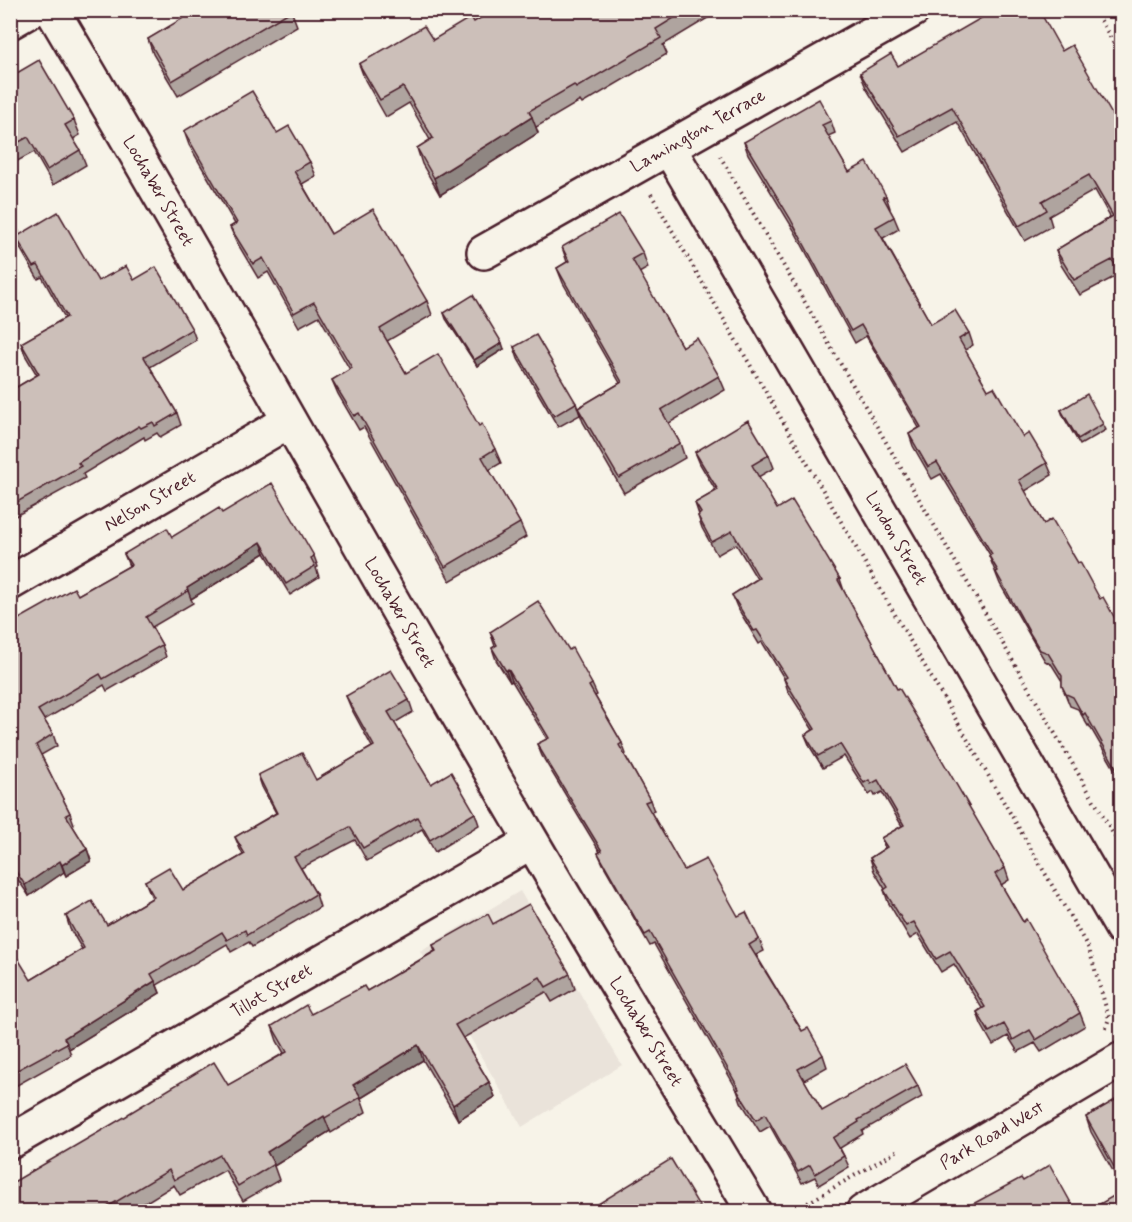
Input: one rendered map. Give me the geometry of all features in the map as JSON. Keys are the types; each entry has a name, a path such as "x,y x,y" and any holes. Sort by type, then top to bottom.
{"street":[{"path":"10,22 31,10"},
{"name":"Lochaber Street","path":"52,10 531,842 754,1212"},
{"name":"Lamington Terrace","path":"484,252 913,10"},
{"name":"Lindon Street","path":"669,148 1121,926"},
{"name":"Nelson Street","path":"10,583 289,421"},
{"name":"Tillot Street","path":"10,1142 531,842"},
{"name":"Park Road West","path":"863,1212 1122,1059"}],"path":[{"path":"1095,10 1122,58"},
{"path":"718,153 1122,849"},
{"path":"650,193 1089,949 1109,1018 1106,1028 1097,1033"},
{"path":"792,1212 908,1145"}],"shaded area":[{"path":"520,891 622,1065 522,1127 420,951"}],"building":[{"path":"188,10 291,11 172,81 148,39 190,14"},
{"path":"494,10 687,10 656,29 661,38 576,88 574,85 529,111 532,117 434,178 417,148 433,138 403,87 380,100 359,64 424,26 433,40 471,17 474,22"},
{"path":"995,10 1039,10 1062,51 1072,45 1122,132 1122,275 1112,260 1074,280 1056,250 1113,216 1089,175 1042,201 1047,210 1019,226 952,107 899,136 860,73 891,54 898,66"},
{"path":"39,60 74,120 65,125 80,150 47,170 28,137 10,147 10,77"},
{"path":"252,91 277,133 289,126 310,162 294,171 331,234 373,209 427,301 380,329 406,373 438,354 479,426 482,424 495,449 482,457 520,523 445,567 359,413 354,416 332,380 352,368 314,302 294,313 263,258 253,264 230,227 237,223 184,131"},
{"path":"819,99 831,121 822,125 849,172 867,162 886,196 883,197 894,217 876,227 931,324 955,310 969,333 959,339 988,390 994,387 1023,437 1029,433 1047,463 1019,480 1044,524 1052,519 1078,563 1080,562 1100,599 1103,597 1122,631 1122,778 1085,713 1083,715 1073,697 1066,694 1062,686 1062,676 1048,653 1040,650 1031,635 996,572 998,571 989,556 992,554 937,462 928,467 909,434 921,427 861,325 851,331 790,218 744,142"},
{"path":"58,212 98,281 126,266 134,280 156,267 192,329 144,357 177,413 155,426 153,422 141,428 139,426 78,463 81,466 10,506 10,391 39,374 21,343 67,317 38,265 34,267 16,237"},
{"path":"619,214 643,253 632,259 682,347 697,338 719,376 661,410 680,443 619,478 578,408 622,382 557,268 569,261 562,247"},
{"path":"473,295 502,343 474,360 444,313"},
{"path":"536,335 576,403 554,416 514,347"},
{"path":"1087,394 1103,424 1078,439 1061,410"},
{"path":"748,420 769,455 752,465 777,509 792,500 840,579 838,580 897,689 899,688 931,741 1005,868 995,874 1023,922 1026,919 1080,1013 1036,1040 1030,1030 1013,1040 1004,1024 989,1032 977,1012 985,1007 950,951 936,959 914,922 906,926 884,890 888,887 870,858 887,847 881,838 904,825 878,780 871,784 869,780 864,783 840,744 818,756 805,735 815,729 784,679 787,677 732,595 759,578 732,531 712,542 698,516 701,513 695,503 718,490 695,452"},
{"path":"272,483 314,556 311,558 315,566 286,584 261,542 187,588 188,591 146,617 162,645 103,679 100,674 38,710 53,734 36,745 70,813 66,815 87,849 62,865 60,861 25,885 10,863 10,829 18,825 10,811 10,624 74,588 78,595 131,565 124,554 167,528 172,537 219,508 222,513"},
{"path":"538,601 569,650 572,648 592,684 589,686 622,743 619,745 650,800 645,802 684,870 706,859 738,916 746,912 759,939 749,945 802,1031 808,1028 823,1055 798,1069 822,1111 905,1064 918,1086 858,1120 859,1122 833,1138 844,1156 815,1174 810,1165 798,1172 765,1114 756,1120 737,1090 739,1089 650,932 645,935 598,853 602,851 537,744 549,738 508,669 506,671 492,648 497,645 490,632"},
{"path":"391,670 409,700 388,712 431,784 451,772 475,813 430,840 417,817 363,848 350,827 294,857 316,894 247,935 245,930 227,940 222,932 151,974 155,981 64,1038 67,1043 10,1074 10,960 17,957 31,980 84,948 66,916 92,901 107,925 154,897 145,881 169,867 183,890 245,854 235,837 277,813 258,775 302,753 316,780 374,746 346,696"},
{"path":"529,904 570,974 546,987 540,977 455,1025 489,1082 453,1105 418,1045 353,1085 361,1097 325,1118 324,1116 267,1152 274,1164 238,1186 220,1155 174,1180 169,1170 99,1212 10,1212 10,1184 214,1062 228,1085 287,1052 272,1026 306,1005 311,1014 364,986 367,991 436,951 433,945 488,914 493,924"},
{"path":"1122,1096 1122,1181 1086,1117"},
{"path":"671,1159 701,1209 697,1212 585,1212"},
{"path":"1050,1165 1076,1212 958,1212 1021,1178 1023,1181"},
{"path":"1122,1191 1122,1212 1086,1212"}]}
